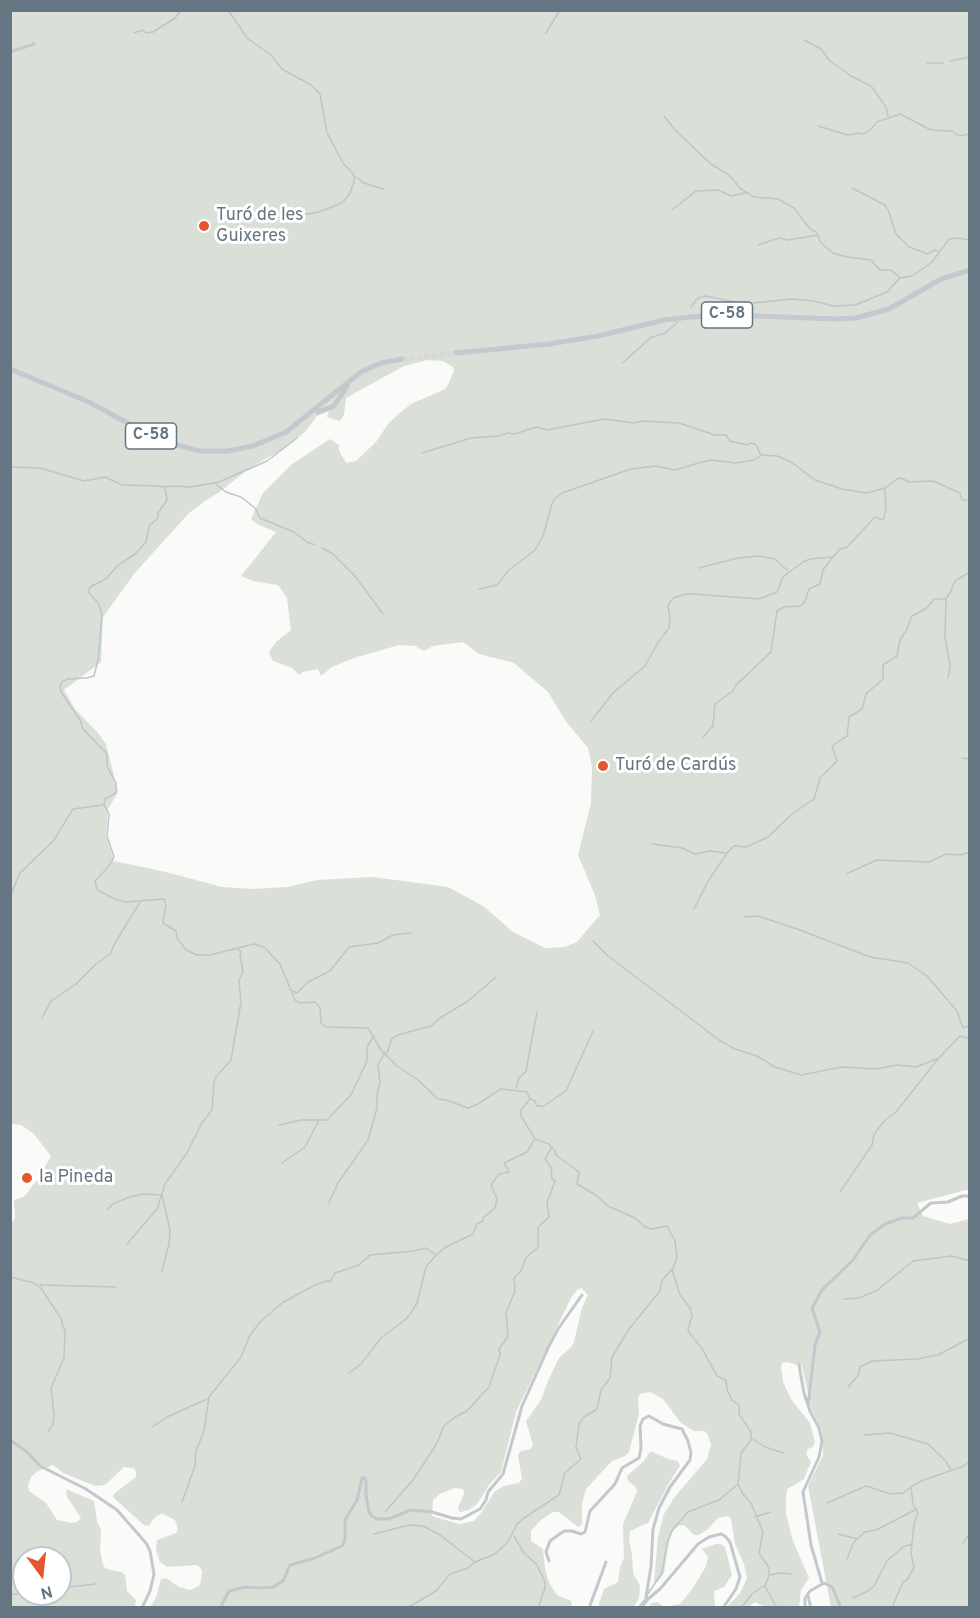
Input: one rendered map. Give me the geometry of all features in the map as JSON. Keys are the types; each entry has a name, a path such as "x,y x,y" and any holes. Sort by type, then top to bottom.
{"main road":[{"name":"C-58","path":"456,353 585,335 644,321 690,314 856,316 888,306 940,277 969,269"},
{"name":"C-58","path":"10,370 88,405 160,443 200,453 228,453 266,444 301,426 335,402 347,386 364,373 402,359"},
{"name":"C-58","path":"10,370 89,402 161,441 200,451 228,451 253,446 286,432 361,372 381,363 391,362"},
{"path":"309,415 335,402 347,386"},
{"path":"333,395 335,402"}],"street":[{"path":"10,52 34,44"},
{"path":"808,1406 815,1345 820,1332 812,1308 822,1290 855,1258 870,1235 885,1224 902,1218 913,1218 932,1203 948,1202 962,1196 969,1196"},
{"path":"220,1608 229,1591 245,1587 273,1587 283,1581 290,1565 315,1558 342,1546 345,1536 345,1520 357,1500 362,1478 366,1481 369,1512 377,1519 388,1519 411,1510 461,1519 480,1509 488,1492 503,1474 522,1406 549,1346 560,1325 582,1295"},
{"path":"799,1365 804,1393 819,1428 822,1442 819,1457 804,1487 803,1495 811,1545 822,1583"},
{"path":"549,1561 546,1552 550,1541 564,1531 572,1530 581,1534 585,1532 590,1511 597,1506 604,1493 615,1484 622,1468 639,1458 641,1424 645,1418 651,1417 663,1424 682,1430 688,1441 691,1455 659,1508 653,1529 651,1567 645,1592 648,1599"},
{"path":"10,1440 27,1452 40,1466 86,1488 117,1510 146,1543 150,1551 153,1574 150,1591 142,1608"},
{"path":"641,1608 698,1544 709,1537 721,1534 730,1542 740,1580 723,1608"},
{"path":"589,1608 606,1562"},
{"path":"805,1608 805,1598 810,1591 822,1583 827,1583 832,1587 841,1608"},
{"path":"808,1596 811,1608"}],"shaded area":[{"path":"10,11 969,11 970,1189 917,1203 923,1216 950,1224 969,1219 969,1607 831,1607 808,1486 823,1455 822,1431 811,1408 802,1366 787,1362 782,1363 781,1367 783,1382 791,1399 810,1423 815,1442 806,1454 811,1462 804,1479 787,1489 786,1499 786,1514 793,1541 809,1578 801,1590 799,1607 765,1607 755,1602 748,1607 727,1607 740,1593 747,1578 744,1564 735,1544 731,1519 728,1516 718,1518 699,1535 694,1535 684,1525 678,1526 672,1532 669,1542 664,1573 658,1581 654,1582 658,1537 664,1514 674,1498 707,1459 711,1445 704,1431 694,1431 681,1423 663,1399 650,1392 640,1394 638,1398 639,1414 629,1452 612,1461 586,1489 582,1504 582,1524 578,1527 559,1512 553,1512 531,1531 531,1541 543,1549 549,1583 557,1595 571,1601 572,1607 150,1607 156,1598 161,1579 166,1578 179,1587 190,1590 199,1586 201,1581 202,1571 196,1565 167,1567 160,1562 156,1550 157,1540 176,1533 178,1529 175,1520 162,1513 154,1518 149,1526 144,1525 115,1499 113,1496 116,1492 136,1477 134,1468 124,1467 105,1485 95,1486 63,1473 53,1465 38,1471 31,1477 29,1491 46,1503 57,1520 72,1523 81,1518 67,1497 66,1489 94,1501 101,1530 100,1550 103,1565 106,1569 125,1575 127,1591 136,1600 135,1607 11,1607 11,1223 15,1219 14,1200 25,1196 51,1156 33,1133 21,1125 10,1124","holes":["427,360 443,361 453,367 454,371 445,389 411,404 401,412 388,424 376,442 356,461 346,463 339,450 339,445 330,439 291,465 263,493 251,519 276,532 241,576 253,581 278,585 287,598 291,630 276,642 269,652 273,661 292,668 299,675 318,669 321,676 332,667 354,658 399,645 415,646 424,651 433,646 463,642 479,654 514,663 548,692 567,723 588,748 592,767 591,803 578,855 595,895 600,915 577,942 565,947 545,948 513,932 483,906 448,887 373,877 317,880 287,887 254,889 222,887 114,861 106,836 108,809 118,792 106,744 75,709 64,690 101,662 103,617 134,574 189,513 251,467 285,448 306,431 317,416 329,411 327,417 340,421 344,415 346,398 404,366","581,1288 588,1295 582,1308 574,1342 559,1358 541,1400 526,1421 533,1445 531,1449 521,1451 518,1455 522,1479 519,1483 504,1486 495,1491 474,1521 459,1524 432,1516 433,1500 454,1488 463,1489 464,1494 458,1508 460,1512 469,1510 477,1504 501,1472 516,1412 571,1298"]},
{"path":"651,1451 678,1461 680,1466 648,1523 630,1531 633,1573 640,1586 639,1598 634,1607 598,1607 604,1589 618,1582 624,1558 623,1524 637,1492 636,1487 628,1481 627,1476 642,1463"},
{"path":"716,1544 725,1547 732,1575 724,1587 714,1591 715,1607 665,1607 680,1604 693,1588 706,1566 708,1557 702,1549"},
{"path":"657,1602 665,1607 648,1607"}],"waterway":[{"path":"134,33 142,30 146,33 153,32 175,18 181,10"},
{"path":"228,10 248,39 271,55 282,69 311,85 320,94 327,133 343,163 354,175 349,195 342,203 319,212 284,218 270,216"},
{"path":"546,33 560,10"},
{"path":"804,40 821,49 829,60 851,76 871,86 886,107 888,116"},
{"path":"950,61 970,57"},
{"path":"927,63 943,63"},
{"path":"818,126 848,135 863,134 877,122 900,114 931,130 952,131 959,136 970,134"},
{"path":"664,116 675,130 711,164 729,175 741,189 754,197 778,199 794,208 810,229 816,232 821,243 833,253 871,260 880,270 891,270 899,277"},
{"path":"354,176 364,183 383,189"},
{"path":"852,188 885,205 896,234 909,247 928,254 934,250 937,251"},
{"path":"672,210 696,191 718,190 732,196 745,193"},
{"path":"758,245 779,238 788,240 818,235"},
{"path":"691,307 698,298 706,296 744,304 792,299 833,306 855,305 887,292 900,278 912,276 918,272 932,262 949,239 970,240"},
{"path":"623,363 650,338 665,333 678,322"},
{"path":"422,453 471,438 515,434 536,427 547,430 604,419 634,423 642,421 679,423 715,435 726,435 730,441 756,445 761,455 777,456 791,462 815,480 842,489 867,493 885,488 901,478 909,482 933,481 960,493 962,500 970,500"},
{"path":"164,487 190,487 219,482 267,461 297,438"},
{"path":"479,589 497,585 509,570 535,550 543,536 552,504 555,498 562,493 631,469 656,466 675,470 712,460 735,463 754,460 760,456"},
{"path":"10,467 40,468 84,481 105,477 122,485 164,487 166,493 167,500 158,513 158,518 149,526 146,542 135,554 118,565 106,579 90,587 88,592 99,604 102,615 98,660 94,676 68,679 60,686 61,692 80,720 83,729 107,754 107,766 116,783 116,793 105,799 104,805 109,814 107,836 114,857 95,881 97,890 125,902 164,899 166,905 163,923 176,931 177,938 186,950 197,955 210,955 254,944 264,947 280,964 295,1000 299,1003 315,1002 320,1008 321,1023 326,1027 368,1028 381,1050 438,1099 468,1108 501,1089 527,1092 530,1099 521,1110 521,1116 535,1139 549,1144 556,1155 579,1172 577,1184 608,1206 635,1218 645,1227 652,1229 667,1226 675,1241 677,1258 673,1268 662,1280 660,1291 629,1329 612,1357 610,1378 601,1390 597,1409 583,1418 579,1424 576,1448 581,1459 565,1473 559,1495 517,1524 508,1542 495,1554 475,1562 468,1568 450,1574 436,1591 407,1608"},
{"path":"216,484 226,492 241,497 255,508 260,518 294,532 315,545"},
{"path":"591,721 613,693 645,666 669,628 668,606 673,598 693,594 759,599 777,592 783,577 803,562 810,559 833,557 840,549 847,547 875,517 883,520 886,510 885,488"},
{"path":"322,548 333,554 355,576 383,614"},
{"path":"699,568 738,558 759,556 775,559 788,571"},
{"path":"703,737 713,726 715,704 733,691 736,685 771,652 777,611 784,607 801,606 809,589 820,584 823,570 832,558"},
{"path":"652,844 682,848 695,854 710,851 727,853 734,846 746,847 768,837 792,814 814,799 820,778 837,761 832,746 847,736 849,717 862,709 866,694 883,679 883,665 897,656 900,640 912,616 927,608 934,599 946,599 955,581 970,572"},
{"path":"946,599 945,637 950,666 948,678"},
{"path":"962,758 970,759"},
{"path":"10,897 20,873 54,840 73,809 103,805"},
{"path":"846,874 877,860 929,862 946,854 960,855 970,852"},
{"path":"694,909 707,883 727,853"},
{"path":"42,1018 51,1001 76,984 110,954 140,902"},
{"path":"744,917 758,916 870,957 908,963 927,976 957,1011 963,1028 970,1025"},
{"path":"290,990 297,993 308,982 330,971 349,947 378,943 393,935 411,933"},
{"path":"593,941 608,956 719,1040 735,1049 757,1056 775,1067 801,1075 842,1067 876,1069 897,1065 916,1067 939,1058 960,1036 970,1039"},
{"path":"127,1244 157,1209 165,1184 187,1153 202,1123 212,1110 216,1077 231,1060 241,1002 239,980 243,972 241,952 238,949"},
{"path":"387,1053 392,1038 431,1026 468,1001 496,977"},
{"path":"516,1088 519,1078 526,1071 537,1012"},
{"path":"531,1099 537,1106 544,1106 566,1091 593,1031"},
{"path":"282,1163 305,1147 319,1120 327,1120 351,1095 367,1061 367,1047 374,1036"},
{"path":"329,1203 338,1183 368,1140 377,1108 380,1083 378,1065 385,1052"},
{"path":"840,1192 872,1145 874,1134 885,1120 896,1112 938,1059"},
{"path":"279,1125 301,1120 319,1120"},
{"path":"182,1502 195,1466 196,1451 204,1431 209,1397 241,1357 249,1337 260,1322 282,1303 313,1286 326,1281 330,1282 335,1273 359,1265 370,1255 426,1248 436,1255 446,1247 473,1234 477,1224 495,1208 497,1199 491,1185 499,1174 509,1172 504,1163 527,1152 535,1139"},
{"path":"385,1512 413,1480 436,1445 444,1426 467,1411 489,1387 500,1355 499,1349 508,1336 506,1312 515,1291 514,1278 521,1271 526,1258 538,1247 538,1227 549,1217 547,1203 555,1181 552,1179 551,1167 545,1159 552,1147"},
{"path":"107,1210 114,1203 130,1197 143,1194 162,1195 170,1230 162,1271"},
{"path":"349,1373 361,1364 381,1338 411,1313 417,1303 426,1267 436,1255"},
{"path":"844,1299 859,1298 876,1291 913,1261 952,1256 970,1261"},
{"path":"672,1269 680,1295 690,1308 692,1316 688,1329 690,1334 701,1347 717,1376 726,1380 727,1390 732,1400 739,1405 739,1414 751,1432 751,1440 741,1453 738,1484 751,1503 763,1532 759,1553 769,1568 765,1586 777,1608"},
{"path":"10,1277 34,1283 41,1288 62,1320 65,1331 64,1358 51,1388 54,1415 53,1424 48,1432"},
{"path":"40,1285 116,1287"},
{"path":"848,1387 858,1376 860,1367 872,1361 917,1359 938,1355 970,1338"},
{"path":"152,1427 167,1417 207,1399"},
{"path":"864,1435 890,1433 928,1444 945,1460 951,1470"},
{"path":"753,1439 765,1447 784,1453"},
{"path":"853,1598 874,1586 887,1561 903,1547 912,1544 914,1524 918,1513 913,1504 911,1487 921,1481 964,1466 970,1460"},
{"path":"647,1595 662,1573 667,1543 673,1529 688,1512 719,1500 738,1484"},
{"path":"827,1503 866,1486 891,1494 903,1493 911,1487"},
{"path":"847,1559 854,1542 865,1532 876,1530 917,1509"},
{"path":"755,1517 771,1512"},
{"path":"374,1534 409,1525 423,1526 440,1535 475,1562"},
{"path":"963,1543 970,1533"},
{"path":"838,1534 857,1539"},
{"path":"514,1536 524,1553 537,1565 545,1582 538,1608"},
{"path":"893,1605 903,1582 907,1580 914,1568 912,1544"},
{"path":"770,1575 792,1574"},
{"path":"72,1587 96,1584"},
{"path":"741,1608 752,1594 764,1586"},
{"path":"638,1608 645,1599"}],"tunnel":[{"path":"402,359 456,353"}],"place":[{"name":"Turó de les Guixeres","path":"204,226"},
{"name":"Turó de Cardús","path":"603,766"},
{"name":"la Pineda","path":"27,1178"}]}
